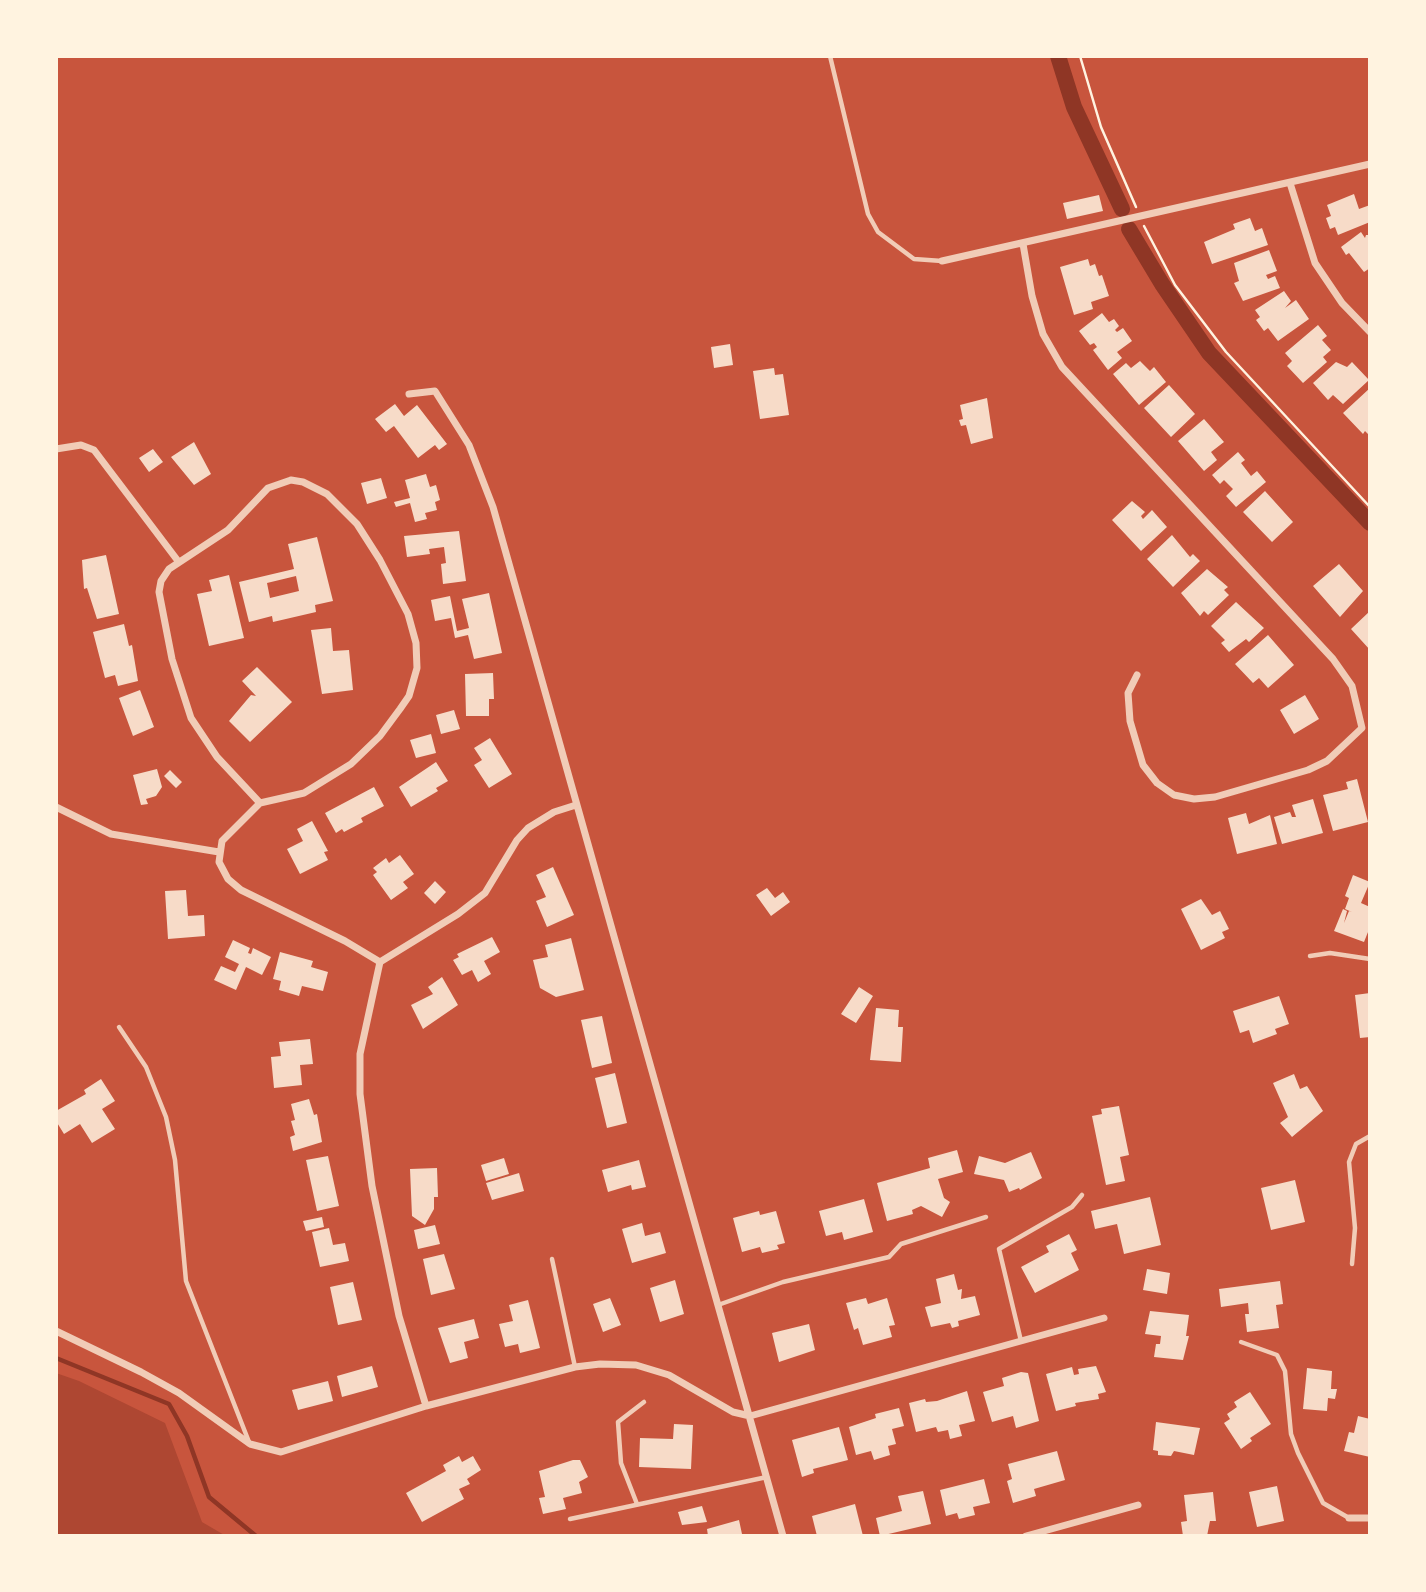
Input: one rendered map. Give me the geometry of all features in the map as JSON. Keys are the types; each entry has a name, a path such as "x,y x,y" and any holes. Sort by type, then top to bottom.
{"street":[{"path":"942,261 1370,164"},
{"path":"1290,183 1315,262 1342,303 1370,332"},
{"path":"1023,244 1032,296 1043,334 1062,367 1333,659 1352,686 1366,728 1327,761 1308,770 1215,797 1194,799 1174,795 1157,783 1143,765 1130,721 1128,694 1137,675"},
{"path":"410,394 435,391 469,445 493,507 783,1536"},
{"path":"56,449 81,445 94,450 178,561"},
{"path":"260,803 205,742 182,696 159,592 164,575 178,561 228,530 268,488 291,480 303,482 327,494 357,524 385,570 411,625 418,654 415,680 409,696 380,736 351,764 295,796 260,803 228,832 219,852 223,870 234,885 345,941 380,962"},
{"path":"380,962 400,952 473,903 485,893 517,840 528,828 554,812 576,805"},
{"path":"56,807 111,834 219,852"},
{"path":"380,962 360,1054 360,1094 372,1186 400,1316 426,1406"},
{"path":"56,1332 169,1388 250,1444 281,1452 426,1406 575,1367 600,1364 643,1367 688,1384 733,1412 750,1416 1104,1318"},
{"path":"1026,1536 1138,1506"},
{"path":"1349,1518 1370,1518"}],"lane":[{"path":"830,56 868,214 878,232 914,259 942,261"},
{"path":"1310,956 1330,953 1370,959"},
{"path":"119,1027 146,1067 166,1117 175,1160 186,1281 250,1444"},
{"path":"1352,1264 1355,1228 1349,1162 1356,1144 1370,1136"},
{"path":"1021,1341 999,1250 1072,1207 1082,1195"},
{"path":"718,1305 783,1282 889,1257 901,1244 986,1217"},
{"path":"552,1259 575,1367"},
{"path":"1241,1342 1277,1355 1285,1371 1291,1434 1298,1454 1323,1503 1349,1518"},
{"path":"637,1503 621,1463 618,1422 644,1402"},
{"path":"570,1519 767,1477"}],"path":[{"path":"1080,56 1101,127 1160,261 1212,335 1296,430 1370,507"}],"shaded area":[{"path":"56,1373 79,1381 165,1423 202,1522 226,1536 56,1536"}],"building":[{"path":"1354,194 1359,209 1370,205 1370,222 1338,235 1335,227 1330,229 1326,218 1331,216 1327,205"},
{"path":"1099,195 1103,211 1067,219 1063,203"},
{"path":"1250,218 1255,231 1262,228 1268,245 1212,264 1204,242 1235,229 1233,224"},
{"path":"1361,232 1365,238 1370,235 1370,268 1364,272 1341,247"},
{"path":"1269,250 1277,271 1266,275 1268,279 1275,276 1280,288 1243,301 1234,283 1239,281 1234,263"},
{"path":"1088,259 1090,266 1095,264 1099,276 1102,275 1109,296 1091,302 1093,309 1074,315 1060,267"},
{"path":"1284,291 1291,301 1285,308 1296,300 1309,319 1278,341 1268,328 1264,331 1256,320 1260,317 1255,310"},
{"path":"1102,313 1109,322 1114,319 1119,326 1115,330 1117,332 1123,328 1132,341 1117,352 1122,358 1108,370 1093,350 1097,347 1094,343 1090,345 1079,331"},
{"path":"1318,325 1327,336 1322,340 1331,350 1323,357 1327,362 1303,383 1287,366 1292,361 1285,353"},
{"path":"730,344 733,365 714,368 711,347"},
{"path":"1140,361 1150,371 1154,367 1166,382 1139,405 1113,374 1126,363 1131,368"},
{"path":"1336,362 1347,367 1352,362 1369,380 1343,404 1333,395 1328,400 1313,383"},
{"path":"774,368 775,375 783,374 789,415 760,419 753,371"},
{"path":"1169,385 1195,414 1171,437 1144,408"},
{"path":"1370,388 1370,436 1365,431 1363,434 1343,413"},
{"path":"987,398 993,438 971,444 966,425 961,426 959,420 963,419 960,405"},
{"path":"395,404 404,416 417,405 447,444 439,450 435,445 418,458 394,426 386,432 375,419"},
{"path":"1204,419 1224,442 1211,452 1217,460 1204,471 1178,441"},
{"path":"194,442 211,474 194,485 171,457"},
{"path":"153,449 163,462 149,472 139,458"},
{"path":"1238,452 1245,460 1241,463 1251,476 1257,471 1266,482 1236,507 1226,496 1233,489 1224,480 1220,484 1212,475"},
{"path":"426,474 430,487 436,485 440,500 435,502 437,510 425,513 427,519 415,522 410,503 396,507 394,502 410,498 405,480"},
{"path":"381,478 387,498 367,504 361,483"},
{"path":"1265,491 1293,522 1272,542 1243,512"},
{"path":"1132,501 1145,512 1141,516 1143,519 1152,510 1167,527 1141,551 1112,520"},
{"path":"459,531 466,581 443,584 441,564 446,563 444,547 429,549 430,554 407,557 404,536"},
{"path":"1172,535 1190,557 1193,554 1200,561 1173,587 1147,559"},
{"path":"317,537 333,601 315,605 316,612 273,622 272,616 249,622 239,582 294,569 288,544","holes":["296,576 299,591 270,598 267,583"]},
{"path":"106,555 119,614 97,619 87,588 84,589 82,560"},
{"path":"1339,564 1363,591 1340,617 1313,586"},
{"path":"1207,569 1228,587 1224,590 1229,595 1208,615 1204,611 1200,616 1181,593"},
{"path":"229,575 244,638 209,646 197,594 212,591 209,580"},
{"path":"489,593 502,653 474,659 468,635 455,638 451,618 435,621 431,600 450,596 457,631 469,628 462,599"},
{"path":"1236,602 1264,628 1249,642 1246,639 1229,652 1221,643 1225,640 1211,626"},
{"path":"1370,611 1370,650 1351,629"},
{"path":"124,624 129,646 132,645 138,681 118,686 115,675 105,678 93,632"},
{"path":"331,628 333,651 349,650 353,690 322,694 311,630"},
{"path":"1268,635 1294,665 1268,688 1259,678 1253,683 1235,664"},
{"path":"257,667 292,702 250,742 229,721 251,695 256,696 242,681"},
{"path":"493,673 494,699 489,699 489,716 466,716 465,674"},
{"path":"140,690 154,727 133,736 119,698"},
{"path":"1305,695 1319,719 1294,734 1280,710"},
{"path":"454,710 460,729 441,734 436,715"},
{"path":"431,734 436,753 416,758 410,740"},
{"path":"490,738 512,774 489,788 474,765 482,760 474,748"},
{"path":"436,762 448,781 436,788 438,791 411,807 399,787"},
{"path":"157,769 162,787 156,796 146,799 148,804 141,805 133,775"},
{"path":"170,770 182,782 176,788 164,776"},
{"path":"1357,779 1368,822 1333,831 1323,795 1348,789 1346,782"},
{"path":"374,787 384,806 361,818 363,822 336,833 325,813"},
{"path":"1313,799 1323,833 1282,844 1274,817 1290,812 1292,817 1296,817 1292,805"},
{"path":"1246,813 1249,824 1270,815 1277,844 1237,854 1228,818"},
{"path":"312,821 328,851 324,852 328,860 300,874 287,849 303,841 297,829"},
{"path":"400,855 414,874 403,882 408,888 391,900 373,875 377,872 373,868 386,858 389,863"},
{"path":"553,867 574,915 547,927 536,901 546,897 536,875"},
{"path":"1353,875 1370,882 1361,903 1370,907 1370,927 1364,942 1334,931 1343,909 1347,911 1344,923 1349,911 1352,912 1345,909 1349,898 1345,896"},
{"path":"435,881 446,892 435,904 424,893"},
{"path":"767,888 775,898 783,892 790,902 771,916 756,895"},
{"path":"186,890 188,916 204,915 205,936 168,939 165,891"},
{"path":"1201,899 1212,915 1220,911 1229,929 1222,932 1225,938 1201,950 1181,909"},
{"path":"492,937 500,952 484,961 491,974 478,982 472,970 462,975 453,960 459,957 457,954"},
{"path":"571,938 584,990 556,997 540,988 533,960 548,957 545,945"},
{"path":"233,940 250,948 248,953 251,954 253,948 271,957 262,975 246,967 236,990 214,980 221,966 235,972 239,964 225,957"},
{"path":"280,952 313,961 311,967 328,972 323,991 302,986 299,996 279,990 281,981 273,979"},
{"path":"442,977 458,1005 423,1029 411,1005 433,994 428,987"},
{"path":"859,987 873,996 856,1023 841,1014"},
{"path":"1370,993 1370,1037 1360,1038 1355,995"},
{"path":"1279,996 1289,1024 1275,1029 1277,1034 1253,1043 1249,1030 1240,1033 1233,1011"},
{"path":"876,1008 899,1010 898,1027 903,1027 901,1062 870,1060"},
{"path":"602,1016 612,1063 592,1068 581,1020"},
{"path":"310,1039 313,1064 300,1065 302,1085 274,1088 271,1057 281,1056 279,1042"},
{"path":"615,1073 627,1123 607,1128 595,1078"},
{"path":"1294,1074 1300,1089 1307,1086 1323,1111 1292,1137 1280,1123 1288,1117 1273,1083"},
{"path":"101,1079 115,1101 102,1109 115,1129 92,1143 80,1124 64,1134 56,1121 56,1111 86,1094 84,1090"},
{"path":"309,1099 314,1115 317,1114 322,1142 293,1151 290,1137 295,1135 291,1121 295,1120 291,1104"},
{"path":"1119,1106 1129,1155 1120,1157 1125,1181 1106,1185 1092,1116 1102,1114 1101,1109"},
{"path":"957,1150 963,1172 938,1179 944,1198 950,1202 942,1217 921,1206 912,1210 913,1214 887,1221 877,1183 930,1168 928,1158"},
{"path":"1031,1152 1042,1178 1020,1190 1019,1188 1009,1192 1004,1180 974,1174 979,1156 1005,1163"},
{"path":"328,1156 339,1206 317,1211 306,1160"},
{"path":"504,1158 509,1174 486,1181 481,1165"},
{"path":"639,1160 646,1187 632,1190 631,1185 608,1192 602,1170"},
{"path":"437,1168 438,1197 434,1197 434,1209 425,1225 412,1216 410,1169"},
{"path":"519,1173 524,1191 492,1200 486,1183"},
{"path":"1295,1180 1305,1222 1271,1230 1261,1188"},
{"path":"1150,1197 1161,1245 1124,1254 1117,1224 1095,1229 1091,1211"},
{"path":"864,1199 873,1232 844,1240 842,1232 826,1236 819,1211"},
{"path":"759,1211 760,1215 776,1211 785,1243 777,1245 779,1249 762,1253 760,1247 742,1252 733,1218"},
{"path":"322,1217 324,1227 306,1231 303,1221"},
{"path":"642,1223 645,1236 660,1232 666,1253 632,1263 622,1229"},
{"path":"435,1225 440,1244 418,1249 414,1230"},
{"path":"329,1228 333,1245 345,1243 349,1261 320,1267 312,1232"},
{"path":"1069,1234 1077,1250 1071,1253 1079,1270 1035,1293 1021,1267 1049,1252 1046,1246"},
{"path":"444,1254 455,1289 431,1295 423,1259"},
{"path":"1147,1269 1170,1273 1167,1294 1143,1290"},
{"path":"954,1274 958,1290 962,1289 961,1299 975,1296 980,1315 958,1321 959,1326 952,1328 950,1323 931,1327 925,1307 941,1303 936,1279"},
{"path":"675,1280 684,1314 660,1322 650,1288"},
{"path":"1280,1281 1283,1304 1276,1305 1279,1328 1247,1332 1245,1314 1249,1314 1248,1303 1221,1307 1219,1289"},
{"path":"353,1282 362,1320 338,1325 330,1287"},
{"path":"610,1298 621,1325 603,1332 593,1304"},
{"path":"866,1298 868,1304 887,1298 895,1325 889,1326 892,1337 863,1345 858,1328 854,1330 846,1303"},
{"path":"528,1300 540,1348 520,1353 518,1344 505,1347 499,1324 513,1321 509,1305"},
{"path":"1150,1311 1189,1315 1186,1336 1189,1336 1183,1360 1154,1357 1156,1344 1160,1344 1161,1336 1145,1334"},
{"path":"474,1319 479,1338 464,1342 468,1358 450,1363 438,1328"},
{"path":"809,1324 815,1350 779,1362 772,1333"},
{"path":"372,1366 378,1387 342,1397 337,1376"},
{"path":"1096,1366 1106,1392 1098,1394 1099,1399 1075,1403 1076,1406 1056,1411 1046,1374 1072,1367 1074,1375 1079,1374 1078,1369"},
{"path":"1307,1368 1332,1371 1331,1389 1337,1389 1335,1399 1328,1398 1327,1411 1303,1409"},
{"path":"1021,1372 1028,1373 1039,1421 1016,1428 1013,1416 992,1422 983,1392 1004,1386 1002,1378"},
{"path":"328,1381 333,1401 298,1410 292,1390"},
{"path":"967,1391 975,1421 959,1425 962,1436 950,1439 948,1430 938,1432 936,1427 916,1432 909,1403 925,1399 926,1402 937,1401"},
{"path":"1250,1392 1271,1424 1250,1438 1252,1441 1241,1449 1224,1423 1230,1419 1227,1414 1237,1407 1234,1402"},
{"path":"899,1408 904,1426 892,1429 896,1444 888,1446 890,1455 874,1460 871,1451 856,1455 849,1427 876,1418 875,1414"},
{"path":"1358,1416 1370,1419 1370,1457 1344,1451 1349,1432 1354,1433"},
{"path":"1156,1422 1200,1428 1194,1455 1174,1451 1171,1456 1158,1455 1158,1451 1153,1450"},
{"path":"674,1424 693,1425 691,1469 639,1467 640,1438 673,1439"},
{"path":"839,1427 848,1460 813,1469 814,1473 802,1477 792,1440"},
{"path":"1057,1451 1065,1480 1034,1489 1036,1496 1013,1503 1007,1481 1012,1479 1008,1464"},
{"path":"459,1456 462,1462 473,1456 481,1470 467,1479 470,1484 459,1489 464,1499 422,1522 406,1493 446,1471 443,1465"},
{"path":"580,1460 588,1477 579,1482 582,1493 563,1498 566,1509 543,1514 539,1498 545,1497 539,1471"},
{"path":"984,1479 990,1503 973,1507 975,1515 959,1519 957,1513 946,1516 940,1490"},
{"path":"1277,1486 1284,1521 1257,1527 1249,1492"},
{"path":"923,1491 931,1524 880,1536 876,1518 902,1511 898,1496"},
{"path":"1213,1492 1216,1521 1210,1521 1207,1536 1183,1536 1181,1522 1187,1521 1184,1495"},
{"path":"855,1504 863,1536 817,1536 812,1516"},
{"path":"702,1506 707,1522 682,1525 678,1512"},
{"path":"739,1520 742,1534 708,1536 707,1529"}],"waterway":[{"path":"1058,56 1074,107 1122,209"},
{"path":"1129,229 1209,353 1370,523"},
{"path":"56,1358 169,1404 187,1436 209,1497 256,1536"}]}
